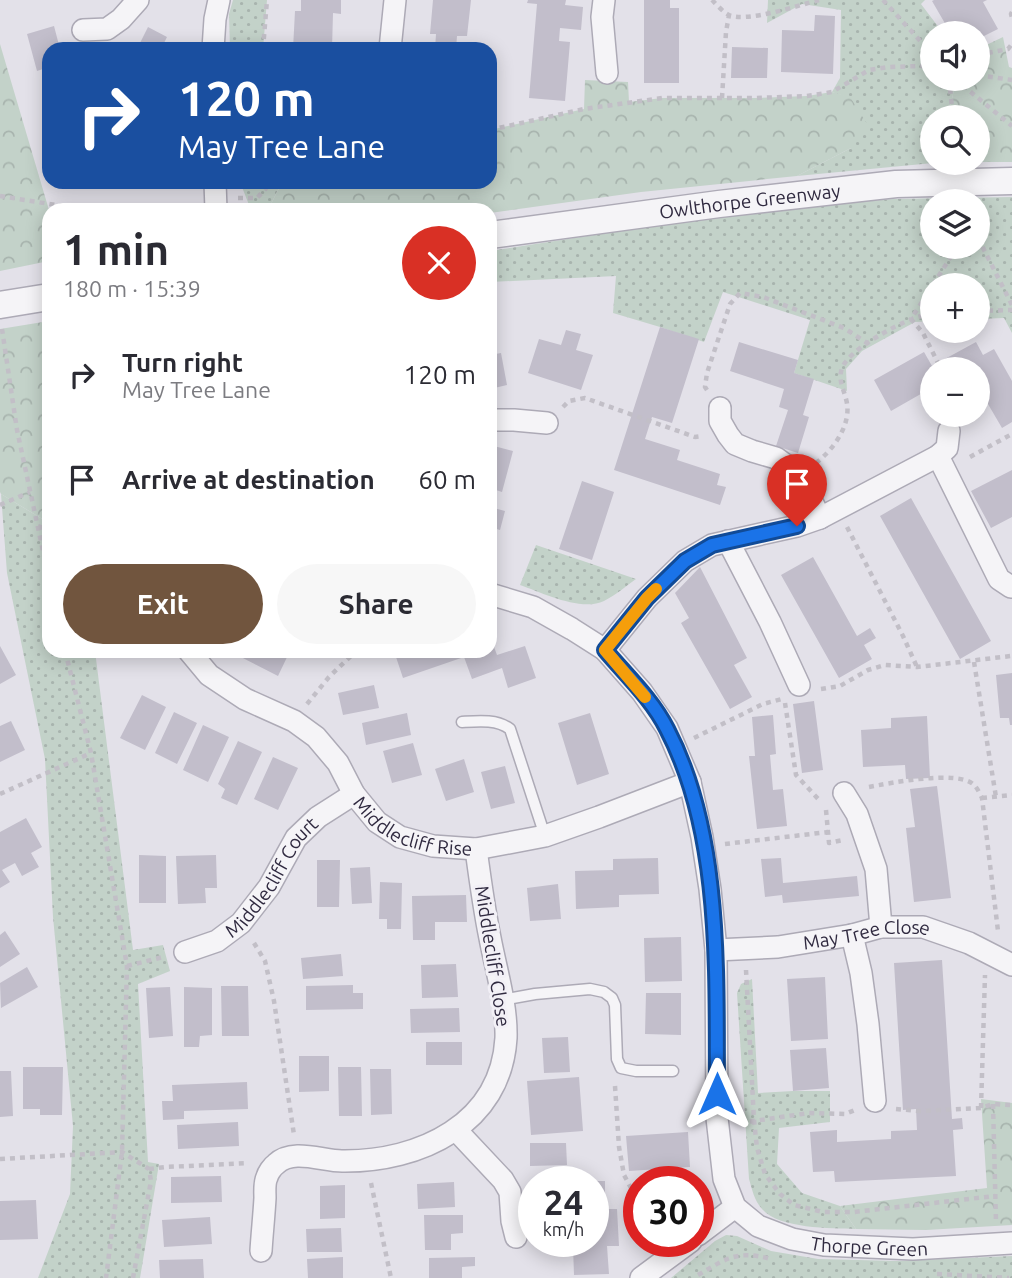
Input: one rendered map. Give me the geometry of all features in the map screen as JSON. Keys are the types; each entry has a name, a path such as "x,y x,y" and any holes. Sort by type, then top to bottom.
{"street":[{"path":"83,30 108,39 138,0"},
{"path":"213,42 219,0"},
{"path":"391,42 395,0"},
{"path":"604,0 602,17 607,73"},
{"name":"Owlthorpe Greenway","path":"497,233 896,184 1012,181"},
{"path":"1,314 42,299"},
{"path":"720,408 720,421 735,444 776,458 799,475 829,514"},
{"path":"497,420 547,423"},
{"path":"605,650 647,598 685,561 712,545 797,526 829,514 941,463 947,448 949,431"},
{"path":"941,463 999,579 1011,587"},
{"path":"728,541 804,688"},
{"path":"497,596 533,607 605,650 642,692 667,728 690,782 710,889 716,950 718,1126 724,1179 735,1207 714,1223"},
{"name":"Middlecliff Rise","path":"195,658 209,675 245,699 294,721 316,737 338,763 354,794 377,822 400,837 433,846 476,849 545,836 690,782"},
{"path":"844,793 857,814 876,869 881,927"},
{"name":"Middlecliff Court","path":"185,952 217,941 242,923 269,887 296,838 318,817 354,794"},
{"name":"Middlecliff Close","path":"274,1166 283,1158 298,1157 368,1161 435,1142 456,1130 475,1114 491,1091 502,1065 506,1036 476,849"},
{"name":"May Tree Close","path":"716,950 778,947 852,935 881,927 923,927 969,943 1001,959"},
{"path":"852,935 867,1011 875,1101"},
{"path":"456,1130 503,1180 510,1192 516,1237"},
{"path":"261,1251 266,1178 274,1166"},
{"name":"Thorpe Green","path":"735,1207 758,1226 792,1239 824,1245 913,1249 1004,1244"},
{"path":"641,1278 669,1257"}],"lane":[{"path":"462,722 483,721 503,724 510,729 545,836"},
{"path":"502,1000 590,989 604,992 612,998 615,1005 617,1059 621,1068 636,1071 673,1071"}],"path":[{"path":"263,42 267,0"},
{"path":"712,0 729,15 737,17 756,16 819,0"},
{"path":"883,0 920,41"},
{"path":"1012,12 1012,18"},
{"path":"723,98 729,15"},
{"path":"990,53 1008,49 1012,44"},
{"path":"497,128 561,114 662,98 807,96 832,92 869,70 920,66"},
{"path":"990,77 1012,80"},
{"path":"969,91 1012,127"},
{"path":"216,197 257,198 265,189"},
{"path":"0,196 44,203"},
{"path":"988,259 1012,307 990,310"},
{"path":"720,408 705,387 707,373 730,304 740,293 763,297 844,328 867,343"},
{"path":"911,319 920,305"},
{"path":"1,314 17,430 42,545"},
{"path":"799,475 823,457 839,437 848,416 847,400 840,382 842,369 849,357 867,343 920,317"},
{"path":"911,319 923,333 935,357"},
{"path":"547,423 569,401 585,398 695,436 727,435"},
{"path":"941,463 1012,434"},
{"path":"0,505 30,492"},
{"path":"829,514 903,636 917,667"},
{"path":"38,526 42,527"},
{"path":"804,688 840,685 868,670 885,665 917,667 974,662 1012,654"},
{"path":"67,658 91,753 127,966 122,1152 106,1278"},
{"path":"294,721 329,677 349,658"},
{"path":"974,662 996,796"},
{"path":"675,748 763,704 784,698 796,775 826,808"},
{"path":"0,794 91,753"},
{"path":"844,793 864,787 930,778 962,779 973,784 982,798 1001,959 984,977 981,1108"},
{"path":"982,798 1012,795"},
{"path":"704,846 828,832"},
{"path":"242,923 265,961 274,1001 298,1157"},
{"path":"745,949 757,1148 765,1174 780,1194 793,1205 823,1212 854,1212 995,1196"},
{"path":"127,966 185,952"},
{"path":"621,1068 615,1082 623,1169"},
{"path":"718,1126 809,1113 845,1114 875,1101 892,1108 920,1111 981,1108 993,1104 1012,1105"},
{"path":"993,1104 995,1196 1004,1244 996,1277"},
{"path":"0,1159 122,1152 149,1169 251,1163 274,1166"},
{"path":"368,1161 391,1278"},
{"path":"133,1278 151,1181 149,1169"}],"green space":[{"path":"233,0 267,0 264,42 230,42 229,14"},
{"path":"768,0 925,0 921,4 934,21 920,21 920,91 954,91 950,105 920,105 920,164 797,176 851,148 850,98 832,92 840,78 841,10 802,4 767,23"},
{"path":"1003,37 1009,67 1012,68 1012,162 990,162 990,105 950,105 954,91 990,91 990,43"},
{"path":"0,44 47,203 42,203 42,262 0,271"},
{"path":"585,80 628,82 629,102 662,98 807,96 832,92 850,97 869,127 851,148 797,176 641,192 497,212 497,203 272,203 278,189 497,189 497,128 584,109"},
{"path":"243,189 278,189 272,203 248,203"},
{"path":"990,197 1012,197 1012,333 1004,318 990,319 990,273 920,273 920,322 862,351 846,369 847,391 794,373 810,320 723,292 704,342 613,313 616,276 497,282 497,250 748,211 920,199 920,259 990,259"},
{"path":"42,322 42,519 0,492 0,329"},
{"path":"1,494 42,519 42,658 96,658 133,950 163,945 170,971 138,984 148,1162 159,1164 140,1278 38,1278 70,1194 73,1126 53,917 45,759 7,573"},
{"path":"536,545 636,579 608,599 595,604 573,603 551,596 520,585"},
{"path":"752,979 758,1093 830,1091 830,1122 779,1128 777,1164 802,1193 840,1206 856,1229 793,1224 770,1216 755,1198 749,1179 737,993 741,984"},
{"path":"981,1099 1012,1103 1012,1225 926,1230 856,1229 840,1206 987,1188"},
{"path":"726,1235 737,1236 771,1251 818,1259 897,1261 1012,1256 1012,1278 671,1278 696,1257 714,1257 715,1241"}],"building":[{"path":"301,0 341,0 341,14 333,13 332,42 293,42 295,11 301,11"},
{"path":"433,0 471,0 467,36 457,36 457,42 435,42 436,34 430,34"},
{"path":"528,0 566,0 565,5 583,7 581,30 560,28 559,41 570,42 565,101 529,98 537,4 527,3"},
{"path":"644,0 670,0 670,8 679,8 679,83 644,83"},
{"path":"987,0 983,2 998,29 990,33 990,21 944,21 932,1"},
{"path":"815,15 835,16 833,74 781,72 782,30 814,31"},
{"path":"54,26 58,42 42,42 42,69 37,71 27,34"},
{"path":"148,27 167,37 164,42 140,42"},
{"path":"732,47 768,48 767,78 731,78"},
{"path":"660,327 699,339 672,423 652,417 645,439 680,450 677,460 720,474 717,485 726,487 720,505 614,470"},
{"path":"566,330 581,334 576,350 593,355 581,390 528,373 539,339 561,345"},
{"path":"739,342 798,360 794,373 814,379 803,415 809,417 798,453 776,446 788,410 779,407 784,389 730,371"},
{"path":"974,343 983,355 994,349 1012,381 1012,422 1002,428 990,408 990,357 948,357"},
{"path":"924,352 927,357 920,357 920,394 891,411 874,380"},
{"path":"501,353 507,385 497,387 497,354"},
{"path":"497,447 513,451 502,492 497,490"},
{"path":"1012,470 1012,517 991,528 971,491"},
{"path":"582,481 614,492 592,560 559,549"},
{"path":"911,498 991,641 960,659 880,516"},
{"path":"497,509 505,511 500,530 497,529"},
{"path":"813,557 857,636 870,628 876,638 864,645 872,659 839,678 781,575"},
{"path":"700,567 747,658 734,665 752,697 730,709 681,623 689,618 675,593"},
{"path":"0,646 16,675 0,684"},
{"path":"525,646 536,678 508,688 502,668 472,679 464,658 497,658 497,655"},
{"path":"243,658 287,658 278,676"},
{"path":"396,658 461,658 403,678"},
{"path":"1012,673 1010,725 1009,718 1000,718 996,675"},
{"path":"374,685 379,708 343,715 338,693"},
{"path":"142,695 166,707 145,750 120,738"},
{"path":"814,701 823,770 802,773 793,704"},
{"path":"174,712 197,723 177,764 155,753"},
{"path":"407,713 411,735 366,745 362,723"},
{"path":"590,713 609,774 577,785 558,723"},
{"path":"773,715 776,754 770,755 773,790 783,789 787,826 757,829 749,756 755,756 752,717"},
{"path":"927,716 930,778 906,779 905,765 863,767 861,730 891,728 891,718"},
{"path":"11,721 25,750 0,762 0,726"},
{"path":"203,725 229,737 208,782 183,770"},
{"path":"238,741 262,752 237,805 221,798 225,789 218,784"},
{"path":"413,743 422,775 392,783 383,751"},
{"path":"273,757 298,768 278,810 254,799"},
{"path":"464,759 474,792 446,801 435,769"},
{"path":"505,766 515,803 491,809 481,772"},
{"path":"937,786 951,898 914,902 906,828 915,827 910,789"},
{"path":"26,818 42,847 31,853 39,867 22,876 15,863 2,870 10,882 0,888 0,832"},
{"path":"139,855 166,856 166,903 139,903"},
{"path":"216,855 217,888 205,888 206,903 178,904 176,856"},
{"path":"658,858 659,894 619,895 619,907 576,909 575,871 613,870 613,859"},
{"path":"781,858 783,883 857,876 859,896 783,903 782,895 765,897 761,859"},
{"path":"317,860 340,860 339,907 317,907"},
{"path":"370,867 372,903 352,904 350,868"},
{"path":"380,882 402,883 401,929 387,929 387,919 379,919"},
{"path":"558,884 561,919 530,921 527,888"},
{"path":"466,895 467,922 435,922 435,940 413,940 412,896"},
{"path":"5,931 20,954 0,967 0,935"},
{"path":"681,937 682,981 645,982 644,938"},
{"path":"341,954 343,976 303,979 301,958"},
{"path":"942,960 952,1119 962,1118 963,1129 953,1130 956,1176 835,1182 834,1171 813,1172 810,1132 837,1130 837,1142 891,1139 891,1131 917,1130 916,1109 903,1110 894,963"},
{"path":"456,964 458,997 422,998 421,965"},
{"path":"27,967 38,987 1,1008 0,983"},
{"path":"825,977 828,1039 791,1041 787,979"},
{"path":"353,985 353,993 363,993 363,1009 306,1010 306,986"},
{"path":"221,986 248,986 249,1036 222,1036"},
{"path":"170,987 173,1036 149,1038 146,988"},
{"path":"184,987 212,988 212,1035 200,1036 199,1047 184,1047"},
{"path":"646,993 681,993 681,1035 645,1034"},
{"path":"459,1008 460,1032 411,1033 410,1009"},
{"path":"568,1037 570,1072 544,1073 542,1038"},
{"path":"426,1042 462,1042 462,1065 426,1065"},
{"path":"826,1048 829,1088 793,1091 790,1050"},
{"path":"299,1056 329,1056 329,1091 299,1092"},
{"path":"23,1067 63,1067 62,1115 40,1115 40,1109 23,1109"},
{"path":"338,1067 361,1067 362,1116 339,1116"},
{"path":"370,1069 391,1069 392,1114 371,1115"},
{"path":"0,1071 11,1071 13,1116 0,1117"},
{"path":"579,1077 583,1131 531,1135 527,1081"},
{"path":"247,1082 248,1109 184,1111 184,1119 163,1120 162,1101 173,1101 172,1085"},
{"path":"238,1122 239,1146 178,1149 177,1125"},
{"path":"688,1132 690,1166 629,1166 626,1136"},
{"path":"530,1143 566,1143 567,1165 530,1166"},
{"path":"221,1176 222,1202 171,1203 171,1177"},
{"path":"454,1182 455,1207 418,1209 417,1184"},
{"path":"345,1185 345,1218 320,1219 320,1186"},
{"path":"36,1200 38,1239 0,1240 0,1201"},
{"path":"609,1209 617,1209 619,1246 609,1246"},
{"path":"424,1215 463,1215 463,1233 451,1234 451,1250 425,1250"},
{"path":"210,1217 212,1244 164,1247 162,1220"},
{"path":"341,1228 342,1252 307,1252 306,1229"},
{"path":"343,1257 343,1278 308,1278 307,1259"},
{"path":"475,1257 475,1266 462,1267 462,1278 429,1278 429,1258"},
{"path":"573,1257 608,1257 609,1274 574,1275"},
{"path":"203,1259 204,1278 160,1278 159,1260"}],"slow traffic":[{"path":"645,697 605,650 656,589"}],"route":[{"path":"717,1094 716,950 702,837 690,782 667,728 642,692 605,650 647,598 685,561 712,545 797,526"}]}
